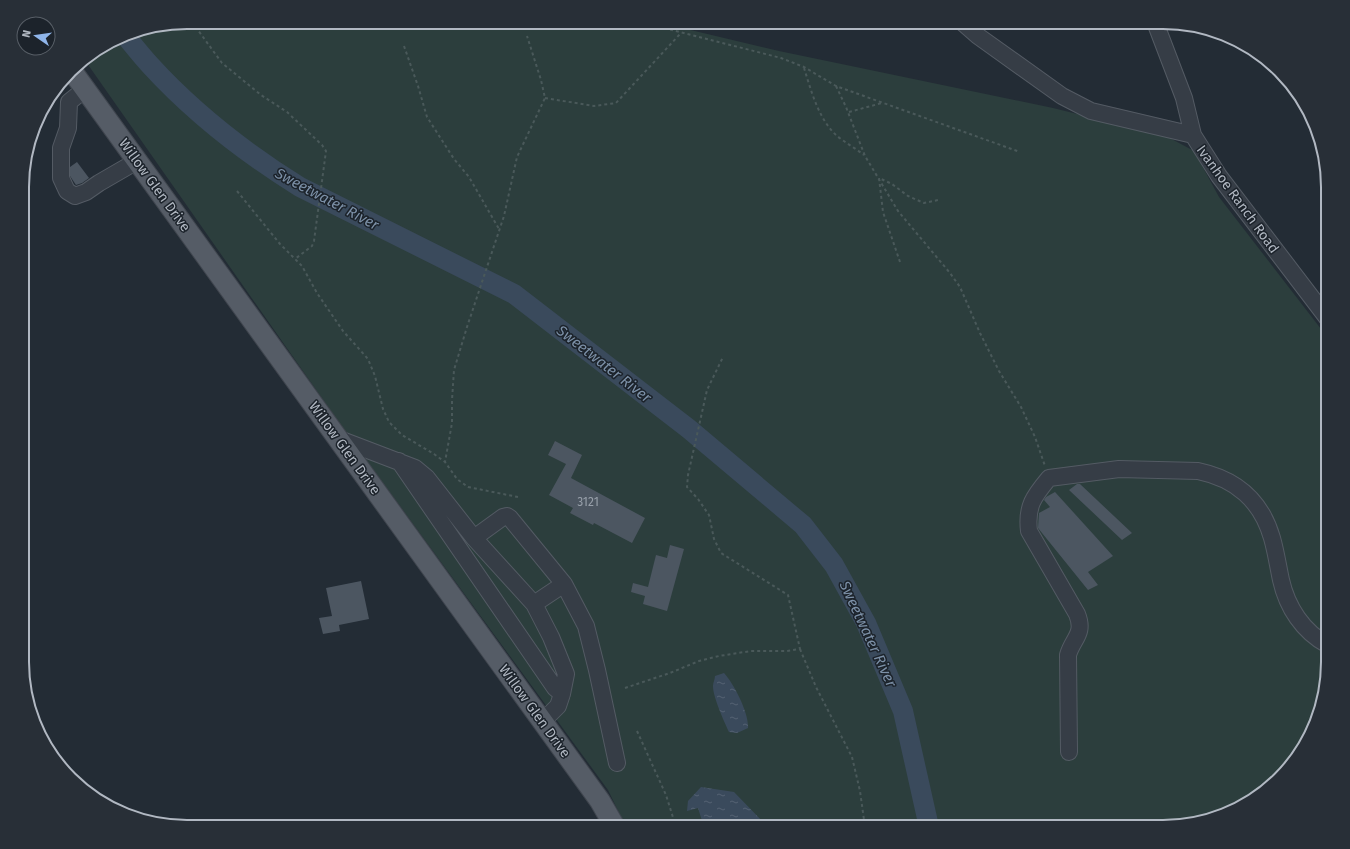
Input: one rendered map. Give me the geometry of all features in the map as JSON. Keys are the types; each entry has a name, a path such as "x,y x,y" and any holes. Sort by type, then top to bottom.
{"main road":[{"name":"Willow Glen Drive","path":"75,75 543,721 600,801 612,820"}],"street":[{"path":"970,29 1062,96 1091,111 1193,135"},
{"name":"Ivanhoe Ranch Road","path":"1158,29 1184,98 1193,135 1220,176 1321,310"},
{"path":"85,88 69,102 68,128 61,148 60,163 61,178 67,191 76,196 86,192 137,161"},
{"path":"339,439 415,468 427,478 474,538 534,604 551,636 566,674 558,706 543,721"},
{"path":"399,461 555,688 562,694"},
{"path":"1069,752 1068,655 1079,635 1080,623 1077,614 1029,531 1028,522 1028,514 1032,500 1050,478 1120,469 1150,469 1198,471 1227,480 1250,497 1262,515 1272,539 1283,590 1294,612 1311,634 1321,641"},
{"path":"474,538 502,517 507,516 564,584 586,626 617,764"},
{"path":"534,604 564,584"}],"path":[{"path":"197,29 222,63 260,95 287,112 322,145 326,151 314,240 312,246 295,259"},
{"path":"666,29 781,58 804,67 836,86 1020,152"},
{"path":"545,98 594,106 616,103 681,33"},
{"path":"445,462 452,423 454,370 467,326 504,216 517,157 545,98 542,80 527,36"},
{"path":"404,46 427,117 454,159 469,177 499,229"},
{"path":"804,67 812,94 823,119 836,135 865,156"},
{"path":"836,86 865,156 898,211 960,287 980,333 999,371 1021,407 1035,437 1050,478"},
{"path":"848,112 884,103"},
{"path":"879,178 892,184 908,196 924,203 938,200"},
{"path":"879,178 883,212 900,262"},
{"path":"237,191 280,244 302,266 317,293 343,331 368,359 375,376 383,409 389,422 402,435 445,462 457,479 468,487 518,497"},
{"path":"723,357 707,390 688,475 687,487 709,515 714,539 721,553 788,594 800,649 816,687 852,757 860,791 864,820"},
{"path":"625,688 670,673 699,661 719,656 751,651 787,651 800,649"},
{"path":"637,731 666,795 674,820"}],"shaded area":[{"path":"177,29 686,29 779,51 1053,108 1166,136 1194,151 1219,197 1321,329 1321,672 1316,703 1300,741 1282,766 1267,781 1233,804 1204,815 1183,819 623,820 608,790 345,431 88,64 108,50 136,37"}],"water":[{"path":"724,673 740,699 748,722 748,728 737,733 729,732 713,691 715,676"},
{"path":"701,787 734,792 761,820 702,820 698,808 687,811 688,801"}],"building":[{"path":"77,162 89,178 76,185 70,176 70,167"},
{"path":"555,441 582,455 571,478 645,518 632,543 594,523 593,525 570,513 573,508 549,495 566,464 548,455"},
{"path":"1077,484 1080,484 1132,533 1122,540 1069,490"},
{"path":"1055,492 1113,556 1088,572 1098,585 1088,590 1038,528 1039,513 1050,507 1044,500 1046,497"},
{"path":"670,545 684,549 667,611 643,604 645,596 631,592 633,583 648,587 656,555 667,558"},
{"path":"361,581 369,619 339,625 340,631 323,634 319,618 332,616 326,588"}],"waterway":[{"name":"Sweetwater River","path":"129,40 166,82 202,115 240,146 300,187 514,294 689,429 803,525 834,565 866,623 903,711 927,820"}]}
